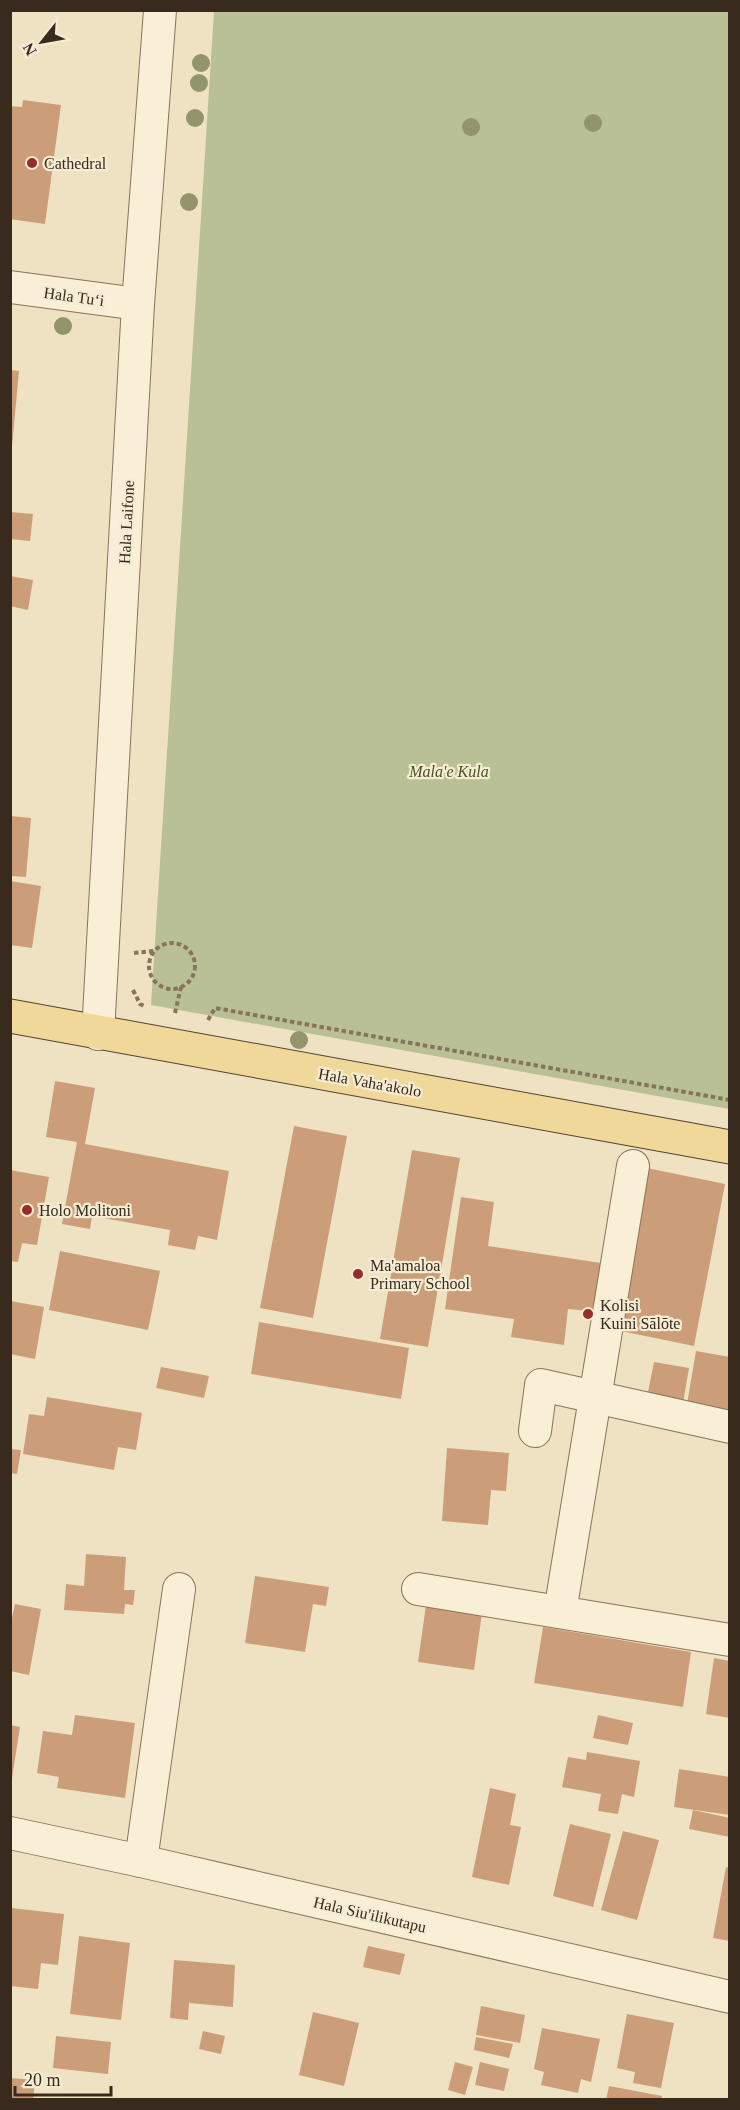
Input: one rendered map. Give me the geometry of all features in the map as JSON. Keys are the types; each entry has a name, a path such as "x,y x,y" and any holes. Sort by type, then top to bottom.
{"main road":[{"name":"Hala Vaha'akolo","path":"10,1016 729,1147"}],"street":[{"name":"Hala Laifone","path":"99,1034 138,304 160,10"},
{"name":"Hala Tuʻi","path":"10,287 138,304"},
{"path":"560,1612 633,1166"},
{"path":"535,1431 541,1385 729,1427"},
{"path":"141,1861 179,1589"},
{"path":"418,1589 729,1640"},
{"name":"Hala Siu'ilikutapu","path":"10,1833 141,1861 729,1997"}],"path":[{"path":"173,1018 181,987 189,981 194,972 194,962 190,952 183,945 172,943 162,945 149,960 153,980 161,987 171,989 181,987"},
{"path":"131,986 140,1004 148,1008"},
{"path":"206,1024 215,1008 729,1100"}],"green space":[{"name":"Mala'e Kula","path":"214,11 729,11 729,1109 151,1005"}],"building":[{"name":"Cathedral","path":"23,100 61,105 45,224 10,219 10,106 22,107"},
{"path":"10,370 19,371 12,447 10,447"},
{"path":"10,512 33,514 30,541 10,539"},
{"path":"10,576 33,580 28,610 10,606"},
{"path":"10,816 31,818 26,877 10,876"},
{"path":"10,881 41,886 32,948 10,945"},
{"path":"55,1081 95,1088 85,1144 229,1171 217,1240 198,1236 195,1250 168,1245 170,1230 92,1216 90,1229 62,1224 77,1142 46,1137"},
{"path":"294,1126 347,1136 313,1318 260,1308"},
{"path":"412,1150 460,1158 428,1347 380,1339"},
{"path":"642,1167 725,1184 694,1346 611,1329"},
{"name":"Holo Molitoni","path":"10,1170 49,1177 37,1245 22,1243 18,1262 10,1261"},
{"path":"461,1197 494,1202 488,1246 608,1264 601,1312 568,1309 564,1345 511,1337 514,1319 445,1309"},
{"path":"60,1251 160,1271 148,1330 49,1310"},
{"path":"10,1301 44,1307 35,1359 10,1354"},
{"path":"259,1322 409,1348 401,1399 251,1374"},
{"path":"696,1351 730,1357 730,1418 686,1410"},
{"path":"654,1362 689,1368 683,1403 647,1397"},
{"path":"161,1367 209,1376 204,1398 156,1388"},
{"path":"47,1397 142,1413 136,1450 118,1447 114,1470 23,1454 29,1414 44,1416"},
{"path":"447,1448 509,1453 506,1491 491,1490 488,1525 442,1521"},
{"path":"10,1449 21,1450 17,1474 10,1473"},
{"path":"86,1554 126,1557 124,1590 135,1590 133,1605 125,1604 124,1614 64,1610 66,1584 84,1586"},
{"path":"255,1576 329,1587 326,1606 313,1604 305,1652 245,1643"},
{"path":"15,1604 41,1609 29,1675 10,1671 10,1627"},
{"path":"426,1605 482,1613 474,1670 418,1662"},
{"path":"543,1627 691,1652 683,1707 534,1683"},
{"path":"714,1658 730,1661 730,1718 706,1714"},
{"path":"75,1715 135,1723 125,1798 57,1788 59,1777 37,1773 43,1731 72,1735"},
{"path":"598,1715 633,1723 628,1745 593,1738"},
{"path":"10,1725 20,1727 12,1778 10,1778"},
{"path":"587,1752 640,1761 634,1797 622,1794 618,1814 598,1811 601,1794 562,1787 568,1757 586,1760"},
{"path":"679,1769 730,1777 730,1815 674,1807"},
{"path":"490,1788 516,1794 510,1825 521,1827 509,1885 472,1877"},
{"path":"693,1810 730,1818 730,1837 689,1829"},
{"path":"570,1824 611,1834 593,1907 553,1896"},
{"path":"623,1831 659,1840 637,1920 601,1910"},
{"path":"726,1867 730,1868 730,1941 713,1938"},
{"path":"11,1908 64,1914 58,1965 41,1963 38,1989 10,1986"},
{"path":"79,1936 130,1943 121,2020 70,2014"},
{"path":"368,1946 405,1954 400,1975 363,1967"},
{"path":"174,1960 235,1965 233,2007 189,2003 188,2020 170,2018"},
{"path":"481,2006 525,2015 520,2043 476,2035"},
{"path":"313,2012 359,2023 344,2086 299,2075"},
{"path":"627,2014 674,2023 661,2088 633,2083 635,2072 617,2068"},
{"path":"542,2028 600,2039 591,2082 581,2079 578,2093 541,2085 544,2072 534,2069"},
{"path":"203,2031 225,2036 221,2054 199,2049"},
{"path":"56,2036 111,2042 108,2074 53,2068"},
{"path":"476,2037 513,2044 509,2058 474,2050"},
{"path":"455,2062 473,2067 465,2095 448,2090"},
{"path":"480,2062 509,2069 504,2091 475,2085"},
{"path":"10,2078 35,2080 33,2100 10,2100"},
{"path":"609,2086 662,2096 661,2100 606,2100"}],"place":[{"name":"Cathedral","path":"32,163"},
{"name":"Holo Molitoni","path":"27,1210"},
{"name":"Ma'amaloa Primary School","path":"358,1274"},
{"name":"Kolisi Kuini Sālōte","path":"588,1314"}]}
